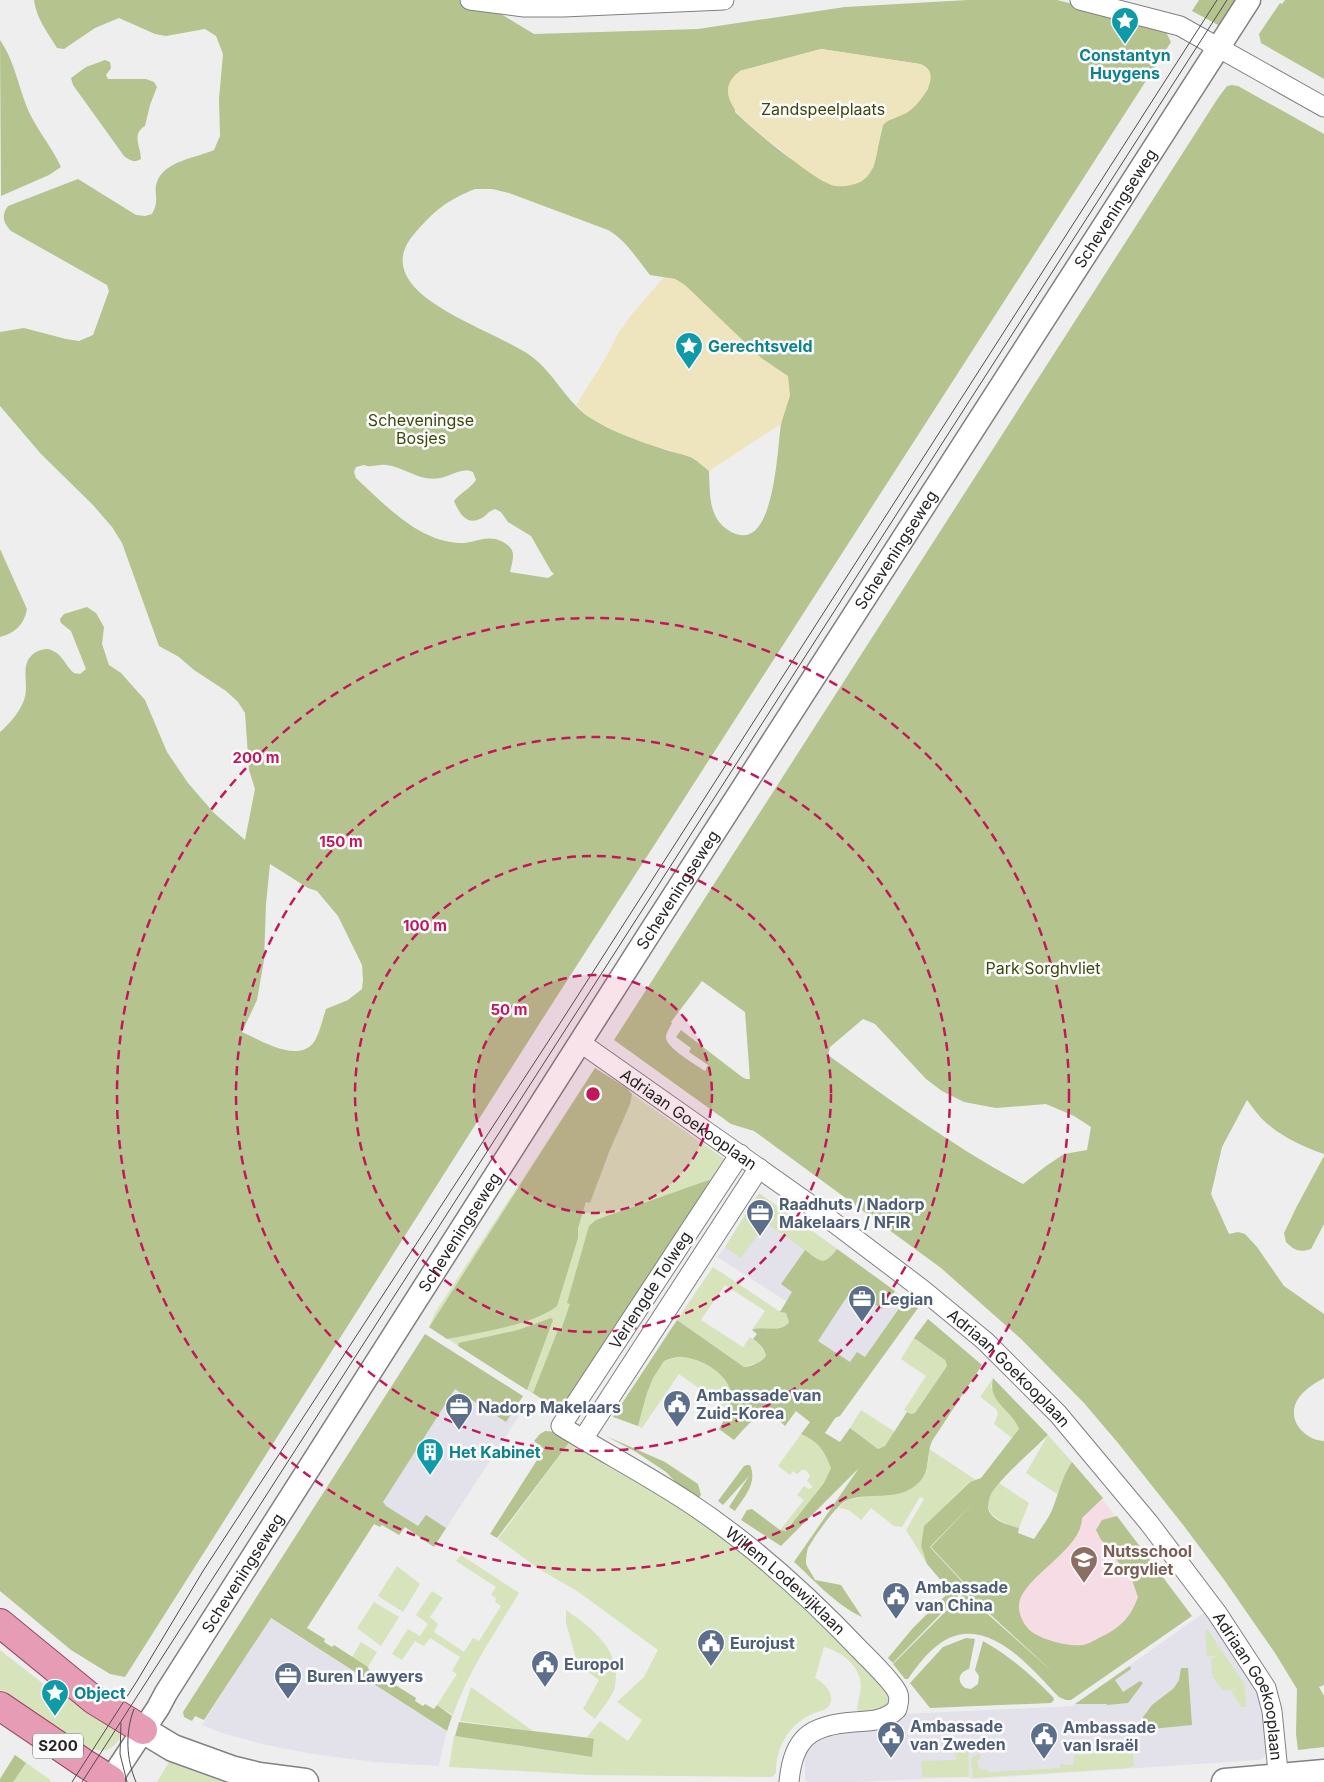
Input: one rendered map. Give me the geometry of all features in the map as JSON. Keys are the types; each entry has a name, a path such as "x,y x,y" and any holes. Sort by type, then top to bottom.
{"main road":[{"path":"0,1623 94,1700 173,1748 230,1769 259,1776 305,1782"},
{"name":"S200","path":"0,1706 112,1781"},
{"path":"1225,1782 1279,1780 1324,1773"}],"street":[{"path":"470,0 524,7 562,7 724,0"},
{"path":"1080,0 1172,23 1324,107"},
{"name":"Scheveningseweg","path":"112,1781 581,1043 1249,0"},
{"name":"Adriaan Goekooplaan","path":"581,1043 808,1203 923,1290 985,1341 1035,1390 1125,1493 1211,1605 1266,1688 1272,1711 1279,1780"},
{"name":"Verlengde Tolweg","path":"561,1426 740,1154"},
{"name":"Verlengde Tolweg","path":"583,1439 759,1168"},
{"name":"Willem Lodewijklaan","path":"561,1426 626,1463 690,1504 774,1567 828,1616 896,1691 899,1703 897,1709 884,1719 818,1728 806,1737 797,1747 790,1770 789,1782"}],"shaded area":[{"path":"759,1193 915,1306 825,1433 760,1385 786,1301 717,1257"},
{"path":"448,1359 523,1410 434,1547 363,1498"},
{"name":"Nutsschool Zorgvliet","path":"1099,1495 1187,1609 1072,1690 978,1603"},
{"path":"1205,1612 1231,1650 1259,1697 1266,1750 1264,1757 1259,1760 971,1779 968,1777 856,1782 807,1782 805,1779 805,1756 807,1750 825,1735 902,1714 1072,1706"},
{"path":"270,1618 447,1731 439,1765 374,1762 313,1754 266,1745 225,1734 202,1725"}],"green space":[{"name":"Scheveningse Bosjes","path":"34,0 478,0 534,34 698,29 845,7 968,0 1057,0 1136,20 1166,32 1171,42 543,1018 125,1677 110,1674 71,1650 0,1591 0,732 8,725 21,707 26,691 26,665 32,655 38,651 49,649 59,655 74,673 80,674 86,669 71,631 61,623 60,619 64,614 87,607 96,613 104,627 102,644 109,665 121,673 145,700 167,752 188,783 214,813 245,840 255,789 249,770 245,713 238,702 179,657 159,646 122,543 112,527 93,505 41,454 0,406 0,332 24,328 79,341 93,335 109,291 107,285 11,231 6,225 4,216 8,206 78,179 136,215 145,216 152,214 156,204 156,185 166,169 181,161 214,150 220,136 219,99 223,54 216,36 205,29 166,36 155,34 119,18 95,28 64,49 57,48 35,7","holes":["821,49 920,64 930,73 928,89 916,105 895,118 886,121 883,125 873,168 835,186 808,171 783,153 735,112 740,71","475,189 492,189 509,193 608,230 626,244 650,275 675,279 683,284 761,358 773,366 790,395 781,424 771,498 756,530 744,535 728,530 721,525 711,504 709,471 696,460 626,436 589,417 572,402 551,375 525,352 433,303 408,279 403,265 405,250 415,233 435,212 465,193","387,465 433,479 461,471 473,472 476,480 454,501 462,515 474,521 495,509 501,512 508,522 531,536 554,574 548,578 510,572 513,558 512,551 506,544 495,539 490,538 459,543 444,541 430,536 403,520 356,478 354,472 356,467","270,864 308,888 317,891 338,916 362,965 362,989 348,1000 326,1009 314,1042 307,1048 299,1051 279,1048 242,1032 257,1000 264,960"]},
{"path":"1199,0 1241,0 1220,26 1192,11"},
{"path":"1285,0 1324,0 1324,79 1261,43 1259,34 1280,3 1282,4"},
{"path":"0,40 10,58 31,116 61,167 49,175 1,196"},
{"path":"105,60 110,62 111,68 106,75 108,79 146,79 154,82 157,87 145,126 138,133 141,159 136,161 132,161 124,156 73,85 71,78 86,67"},
{"name":"Park Sorghvliet","path":"1227,86 1238,86 1324,134 1324,1154 1299,1144 1276,1131 1262,1119 1247,1100 1222,1147 1211,1194 1229,1234 1238,1232 1245,1234 1257,1247 1284,1286 1324,1314 1324,1378 1303,1393 1295,1405 1294,1412 1297,1424 1301,1430 1311,1438 1324,1441 1324,1685 1319,1687 1324,1696 1324,1747 1298,1750 1296,1734 1297,1689 1275,1653 1184,1526 1084,1403 1021,1339 941,1268 754,1131 731,1124 614,1040","holes":["702,981 745,1012 750,1079 742,1077 681,1030 676,1037 691,1048 689,1052 708,1065 705,1071 671,1047 666,1038 671,1022","863,1019 875,1024 926,1079 942,1091 964,1102 996,1108 1046,1104 1074,1116 1091,1127 1087,1150 1064,1154 1023,1184 997,1170 923,1123 828,1055 830,1047"]},
{"path":"0,549 27,609 21,624 10,633 0,637"},
{"path":"595,1068 726,1160 722,1170 655,1265 565,1414 429,1327 435,1313"},
{"path":"595,1068 627,1088 632,1094 630,1104 590,1203 586,1202 578,1228 578,1238 557,1306 547,1313 520,1323 447,1339 429,1327"},
{"path":"1324,1156 1324,1224 1311,1249 1297,1250 1286,1242 1284,1233"},
{"path":"709,1180 714,1182 655,1265 571,1405 564,1401 560,1405 552,1406 533,1393 558,1330 561,1330 570,1304 567,1303 589,1226 596,1220"},
{"path":"759,1193 837,1249 828,1260 820,1261 766,1223 741,1258 725,1247"},
{"path":"837,1249 895,1291 882,1309 852,1289 818,1341 850,1362 857,1352 865,1357 905,1300 918,1308 840,1416 835,1418 825,1433 840,1442 850,1428 878,1449 885,1446 907,1412 915,1413 947,1366 945,1360 914,1338 928,1319 982,1365 932,1441 926,1471 920,1481 907,1491 891,1495 847,1500 832,1514 808,1548 806,1563 815,1580 841,1585 862,1617 843,1606 794,1562 859,1468 781,1546 741,1520 747,1510 752,1509 780,1530 786,1531 824,1483 831,1468 826,1456 817,1444 801,1434 810,1422 796,1411 785,1426 773,1416 764,1414 754,1419 734,1440 719,1429 727,1415 731,1399 727,1383 717,1371 704,1363 680,1357 664,1361 653,1378 638,1426 613,1417 677,1320 744,1367 761,1361 766,1356 761,1346 753,1339 757,1334 752,1330 781,1328 789,1322 786,1313 780,1312 792,1292 781,1284 805,1250 822,1261"},
{"path":"713,1267 787,1315 788,1323 786,1326 774,1329 758,1328 752,1330 765,1311 725,1285 701,1320 743,1347 750,1337 753,1339 762,1348 766,1356 757,1363 744,1367 677,1320"},
{"path":"551,1318 553,1320 527,1390 458,1346 459,1343 518,1330"},
{"path":"425,1334 523,1396 506,1422 455,1389 383,1502 386,1506 418,1526 426,1515 446,1528 434,1547 405,1527 399,1535 382,1525 380,1527 374,1524 307,1628 325,1639 324,1642 332,1647 334,1645 368,1667 370,1673 377,1677 378,1674 416,1698 415,1701 423,1706 425,1704 434,1709 437,1705 452,1716 447,1731 271,1618 204,1720 195,1716 192,1721 184,1717 183,1712"},
{"path":"914,1338 945,1360 947,1366 915,1413 911,1414 904,1410 926,1376 901,1359"},
{"path":"682,1356 711,1367 723,1376 731,1391 729,1410 679,1374 642,1428 638,1426 653,1378 664,1361"},
{"path":"993,1378 991,1387 1017,1423 1019,1429 1012,1438 994,1424 998,1414 996,1409 980,1397"},
{"path":"993,1378 1048,1435 994,1490 990,1496 988,1507 993,1516 1001,1522 1019,1528 1018,1533 1034,1539 1050,1514 1064,1477 1072,1462 1103,1498 1082,1518 1079,1530 1072,1542 1027,1587 1021,1598 1019,1609 1023,1622 1027,1627 1037,1635 1049,1640 1064,1644 1083,1645 1112,1631 1123,1623 1138,1597 1132,1580 1096,1530 1102,1520 1117,1516 1192,1616 1071,1700 1059,1697 1035,1672 1006,1647 991,1639 975,1634 959,1635 942,1642 927,1654 908,1679 905,1679 893,1664 964,1593 1055,1674 965,1591 968,1587 931,1547 978,1498 930,1547 967,1587 893,1663 888,1658 913,1628 950,1591 927,1564 921,1546 924,1526 970,1482 981,1478 1019,1429 1016,1422 997,1400 992,1387"},
{"path":"861,1410 895,1432 885,1446 878,1449 850,1428"},
{"path":"545,1431 557,1432 571,1440 497,1538 490,1534 544,1449 534,1441"},
{"path":"801,1434 813,1440 821,1447 831,1468 824,1483 786,1531 783,1532 780,1530 804,1500 797,1495 804,1486 809,1489 813,1487 807,1481 810,1476 806,1470 802,1470 797,1474 793,1471 790,1475 778,1466"},
{"path":"1048,1435 1072,1462 1057,1494 1026,1473"},
{"path":"606,1436 665,1462 698,1484 701,1495 697,1500 692,1499 666,1472 636,1452"},
{"path":"571,1440 624,1466 768,1569 891,1693 888,1709 862,1713 857,1710 861,1686 854,1666 838,1652 824,1647 815,1678 829,1690 830,1703 828,1707 802,1720 789,1732 778,1755 776,1773 772,1777 590,1775 449,1767 454,1736 592,1757 594,1739 587,1737 600,1721 628,1741 642,1720 617,1702 644,1677 658,1650 577,1591 539,1569 498,1539"},
{"path":"929,1449 976,1480 969,1482 924,1526 921,1546 927,1564 906,1530 924,1499 920,1497 902,1527 894,1526 871,1508 861,1520 849,1510 839,1508 846,1500 864,1497 928,1465"},
{"path":"750,1465 752,1472 751,1484 735,1511 729,1507 749,1476 723,1505 718,1501 744,1466"},
{"path":"999,1483 1029,1503 1019,1528 996,1518 989,1509 989,1497"},
{"path":"461,1555 519,1593 474,1668 453,1715 437,1705 457,1674 452,1671 460,1657 430,1638 424,1646 415,1641 402,1660 392,1654 408,1629 420,1636 428,1624 416,1615 432,1591 443,1598 430,1617 438,1624 434,1632 464,1652 473,1638 479,1641 501,1606 495,1602 496,1598 491,1595 496,1587 456,1561"},
{"path":"397,1566 420,1584 403,1612 378,1596"},
{"path":"374,1602 399,1617 381,1646 357,1628"},
{"path":"566,1610 595,1633 609,1651 614,1662 616,1673 614,1690 595,1719 583,1709 599,1680 578,1665 566,1623"},
{"path":"1207,1629 1245,1685 1246,1707 1241,1707 1231,1691 1237,1689 1222,1690 1212,1675 1217,1674 1212,1674 1211,1658 1217,1656 1207,1656 1205,1631"},
{"path":"966,1638 975,1639 969,1669 963,1672 960,1677 960,1682 965,1688 971,1689 978,1684 979,1676 975,1670 983,1641 1020,1666 1054,1700 1051,1703 930,1708 910,1683 943,1647"},
{"path":"361,1642 377,1652 368,1667 352,1657"},
{"path":"0,1650 46,1686 69,1695 123,1733 116,1744 102,1751 84,1746 15,1698 0,1690"},
{"path":"1130,1666 1131,1669 1115,1680 1123,1692 1140,1681 1143,1683 1128,1703 1107,1705 1075,1704"},
{"path":"1181,1668 1188,1668 1192,1725 1141,1730 1143,1717 1152,1705 1174,1688 1179,1680"},
{"path":"471,1687 533,1731 460,1721"},
{"path":"459,1722 594,1739 592,1757 455,1736"},
{"path":"968,1744 969,1777 922,1777 921,1761 956,1760 955,1747"},
{"path":"1132,1745 1134,1766 1128,1768 973,1778 971,1758 978,1754 982,1755 977,1762 979,1768 987,1769 988,1772 1060,1768 1060,1764 1073,1765 1074,1755 1110,1752 1110,1746"},
{"path":"15,1755 49,1779 51,1782 0,1782"},
{"path":"15,1755 26,1763 13,1782 0,1782 0,1779"},
{"path":"169,1762 221,1781 223,1782 157,1782"}],"sand":[{"name":"Zandspeelplaats","path":"821,49 920,64 927,68 930,74 928,88 913,108 883,125 872,170 868,176 856,184 836,186 815,176 749,125 731,104 728,92 730,81 740,71"},
{"name":"Gerechtsveld","path":"663,278 675,279 685,285 761,358 788,376 790,395 781,424 709,471 694,458 642,442 608,428 588,416 576,405 608,354 618,333"}],"tram line":[{"path":"72,1782 137,1681 203,1571 557,1028 1217,0"},
{"path":"82,1782 1227,0"},
{"path":"134,1709 129,1727 128,1745 130,1764 136,1782"},
{"path":"121,1723 120,1754 127,1782"}],"place":[{"name":"Constantyn Huygens","path":"1125,45"},
{"name":"Gerechtsveld","path":"689,370"},
{"name":"Raadhuts / Nadorp Makelaars / NFIR","path":"760,1237"},
{"name":"Legian","path":"862,1323"},
{"name":"Ambassade van Zuid-Korea","path":"677,1428"},
{"name":"Nadorp Makelaars","path":"459,1431"},
{"name":"Het Kabinet","path":"430,1476"},
{"name":"Nutsschool Zorgvliet","path":"1084,1584"},
{"name":"Ambassade van China","path":"896,1620"},
{"name":"Eurojust","path":"711,1667"},
{"name":"Europol","path":"545,1688"},
{"name":"Buren Lawyers","path":"288,1700"},
{"name":"Object","path":"55,1717"},
{"name":"Ambassade van Zweden","path":"891,1759"},
{"name":"Ambassade van Israël","path":"1044,1760"}]}
